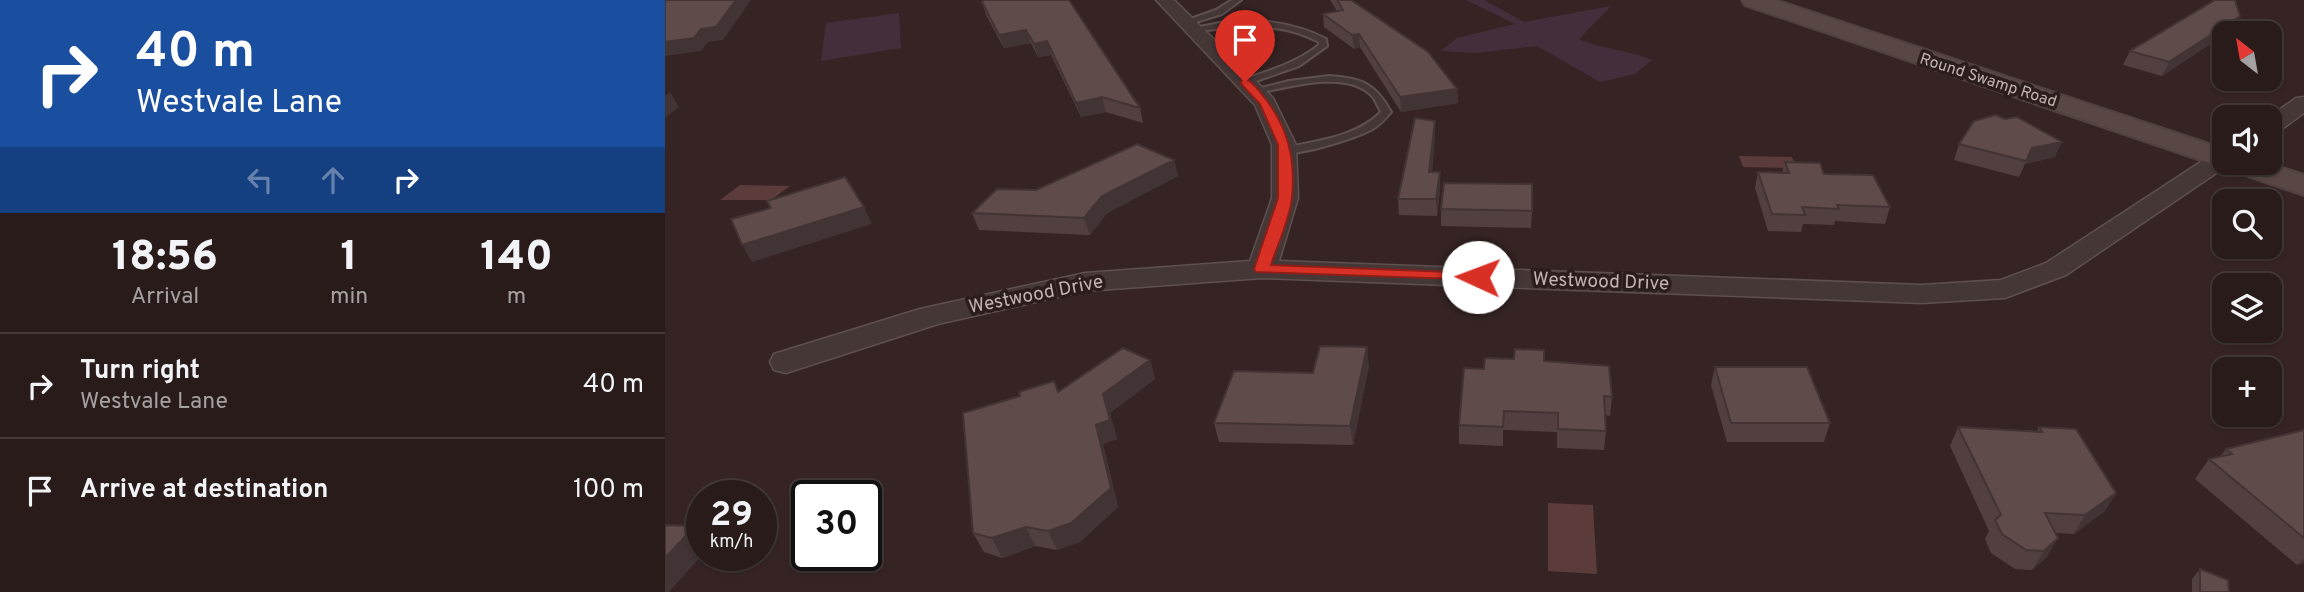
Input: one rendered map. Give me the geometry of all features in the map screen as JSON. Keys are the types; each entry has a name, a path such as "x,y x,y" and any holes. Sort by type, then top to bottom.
{"street":[{"path":"1164,0 1265,103 1284,151 1285,198 1262,269"},
{"name":"Round Swamp Road","path":"1753,0 2212,154"},
{"path":"2282,119 2304,103"},
{"name":"Westwood Drive","path":"786,362 931,316 1085,282 1262,269 1922,294 2005,289 2056,269 2212,169"},
{"name":"Round Swamp Road","path":"2274,175 2304,185"}],"lane":[{"path":"1189,26 1237,0"},
{"path":"1189,26 1249,24 1311,33 1323,41 1323,46 1314,55 1249,86"},
{"path":"1249,86 1331,78 1368,88 1382,100 1386,112 1381,120 1372,125 1336,138 1284,151"}],"shaded area":[{"path":"1466,0 1484,0 1524,22 1611,6 1579,39 1652,60 1635,74 1600,82 1537,46 1475,53 1441,51 1457,38 1515,24"},
{"path":"899,13 901,48 821,61 826,23"},
{"path":"1739,156 1792,157 1797,168 1743,167"},
{"path":"740,185 790,186 771,200 720,200"},
{"path":"1548,503 1593,505 1597,574 1548,571"}],"building":[{"path":"665,0 736,0 716,27 701,29 694,38 665,42"},
{"path":"1069,0 1140,108 1102,97 1076,103 1047,41 1034,44 1026,30 999,35 982,2"},
{"path":"1337,0 1351,0 1428,52 1457,89 1400,97 1359,34 1352,35 1323,14 1343,10"},
{"path":"2215,0 2235,0 2240,16 2232,21 2212,21 2212,34 2169,62 2130,51"},
{"path":"1995,115 2005,119 2017,117 2062,142 2032,148 2026,161 1959,144 1974,121"},
{"path":"1415,118 1435,121 1429,172 1440,172 1436,199 1398,199"},
{"path":"1137,144 1174,160 1102,196 1084,218 972,213 997,189 1036,190"},
{"path":"1785,162 1820,163 1824,174 1873,175 1890,207 1802,207 1805,215 1772,214 1758,172 1789,173"},
{"path":"845,177 864,207 742,245 731,219 771,208 767,201"},
{"path":"1444,183 1532,184 1532,211 1441,209"},
{"path":"1320,346 1367,347 1350,426 1214,423 1234,371 1313,373"},
{"path":"1123,348 1150,360 1103,394 1110,420 1096,425 1111,488 1071,523 1048,531 1026,527 992,538 973,533 963,413 1020,396 1019,392 1054,381 1058,392"},
{"path":"1515,349 1544,350 1544,361 1609,366 1612,397 1604,396 1606,431 1558,429 1558,413 1504,411 1503,427 1459,425 1464,368 1484,369 1485,358 1514,359"},
{"path":"1715,367 1807,367 1830,423 1731,423"},
{"path":"1958,427 2042,432 2039,427 2076,429 2116,493 2085,515 2045,513 2058,538 2044,551 2026,550 2002,534 1995,520 2001,515"},
{"path":"2304,430 2304,538 2209,459 2232,454 2226,449"},
{"path":"665,525 686,526 686,536 665,558"},
{"path":"2200,569 2228,580 2229,592 2200,592"}],"route":[{"path":"1245,82 1265,103 1284,145 1285,198 1262,269 1478,277"}]}
